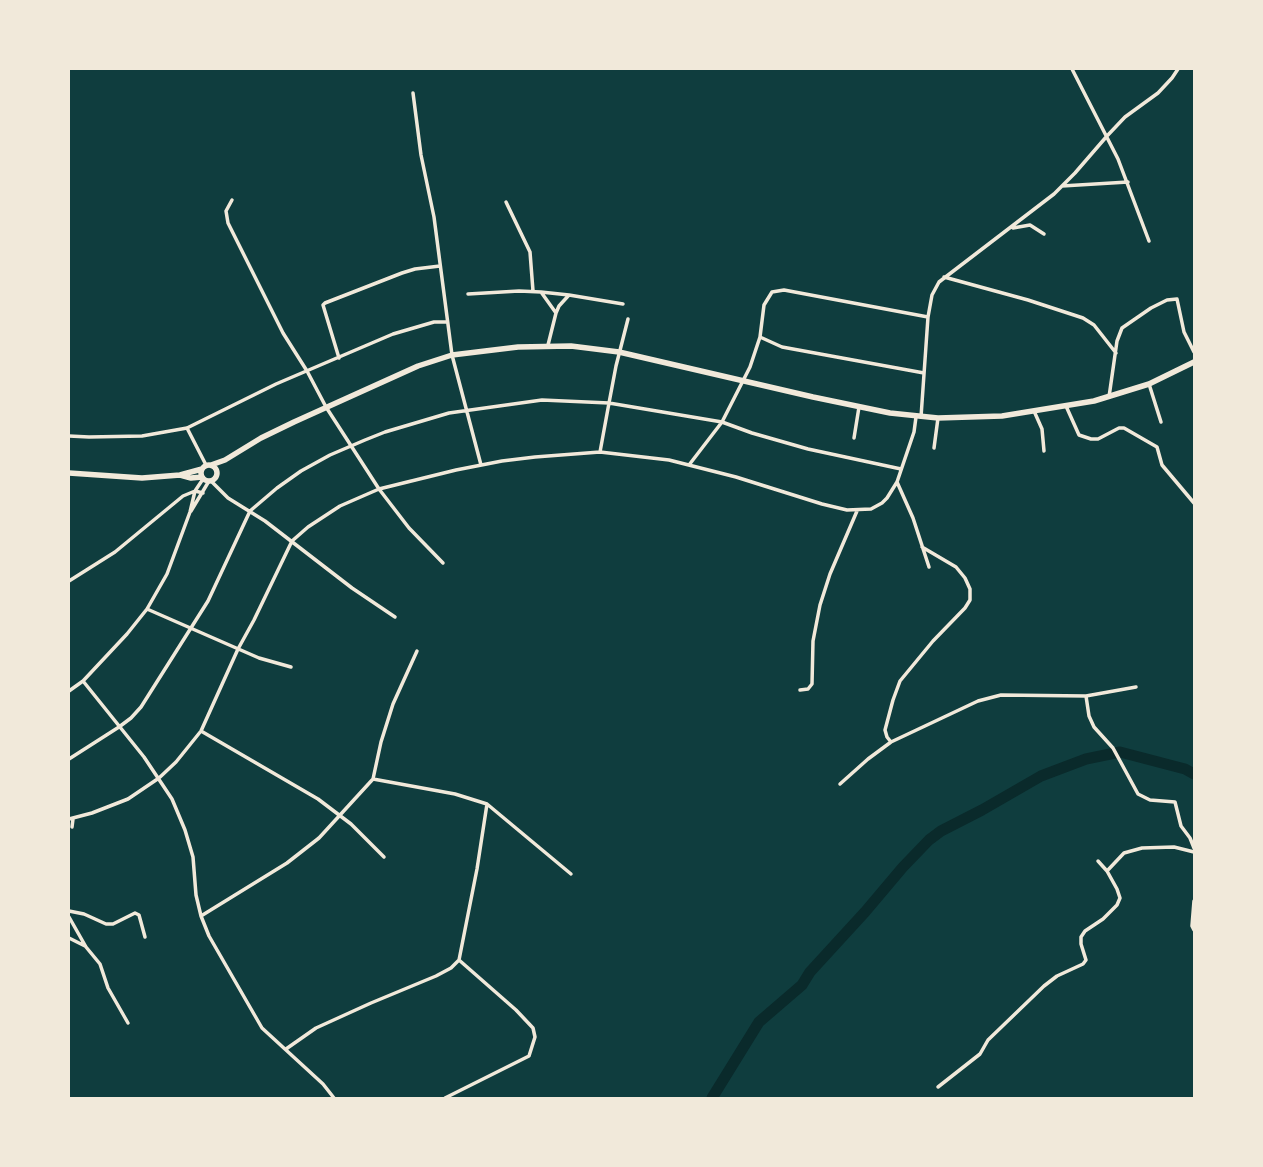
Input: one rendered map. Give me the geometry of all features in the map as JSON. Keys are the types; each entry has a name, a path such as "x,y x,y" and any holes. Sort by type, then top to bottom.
{"main road":[{"path":"69,472 127,478 180,475 225,460 261,438 418,366 452,355 518,347 548,345 571,346 619,352 859,407 919,417 938,418 995,416 1066,406 1109,397 1149,384 1194,362"},
{"path":"180,475 191,478 206,479 216,477 216,471 225,460"},
{"path":"206,466 216,471"},
{"path":"206,466 206,479"}],"street":[{"path":"1072,69 1128,182 1149,241"},
{"path":"72,827 71,819 128,799 159,778 176,762 201,731 238,649 254,620 292,541 308,527 340,506 378,489 481,465 535,456 600,452 654,457 749,481 829,506 857,511 871,509 882,502 887,498 896,482 919,417 928,317 932,295 944,277 1034,211 1062,186 1106,136 1126,117 1158,93 1178,69"},
{"path":"413,93 421,155 434,217 452,355 481,465"},
{"path":"1062,186 1128,182"},
{"path":"232,200 226,212 228,223 275,319 307,371 326,407 378,489 409,528 443,563"},
{"path":"506,202 530,252 533,291"},
{"path":"1010,229 1030,225 1044,234"},
{"path":"339,358 323,305 325,303 402,273 416,269 440,266"},
{"path":"944,277 1028,300 1083,318 1094,325 1116,352"},
{"path":"689,466 722,422 750,367 760,337 764,305 772,292 778,290 928,317"},
{"path":"468,294 533,291 623,304"},
{"path":"541,292 556,313"},
{"path":"548,345 556,313 559,306 569,295"},
{"path":"1109,397 1119,335 1124,325 1167,300 1177,300 1184,332 1194,352"},
{"path":"600,452 619,352 628,319"},
{"path":"69,436 142,436 187,428 276,384 416,326 434,322 447,322"},
{"path":"760,337 782,347 924,374"},
{"path":"1149,384 1161,422"},
{"path":"69,759 119,727 131,718 141,707 208,600 250,511 277,488 302,471 351,446 391,430 449,413 542,400 610,403 722,422 752,433 808,449 901,469"},
{"path":"1066,406 1079,435 1091,439 1098,439 1119,428 1124,428 1157,446 1162,464 1194,503"},
{"path":"854,438 859,407"},
{"path":"1034,411 1042,429 1044,450"},
{"path":"934,448 938,418"},
{"path":"187,428 206,466"},
{"path":"206,479 228,498 250,511 292,541 352,588 396,616"},
{"path":"69,581 115,552 183,496 195,491 206,479"},
{"path":"190,512 203,493 206,479"},
{"path":"896,482 913,518 929,567"},
{"path":"195,491 203,493"},
{"path":"69,692 83,681 127,634 147,609 167,574 190,512 195,491"},
{"path":"800,690 808,689 812,684 813,641 820,605 830,574 857,511"},
{"path":"891,742 887,737 885,730 892,700 900,681 928,646 965,608 970,600 970,589 966,578 956,567 922,547"},
{"path":"147,609 271,663 291,668"},
{"path":"201,916 287,863 319,838 373,779 381,742 393,704 417,651"},
{"path":"83,681 159,778 172,799 190,847 195,868 196,895 201,916 209,936 262,1028 322,1084 334,1098"},
{"path":"840,784 868,759 891,742 978,701 1001,695 1086,696 1136,687"},
{"path":"1086,696 1089,716 1094,727 1113,748 1138,794 1150,800 1175,802 1181,826 1190,838 1194,848"},
{"path":"201,731 278,774 340,815 384,857"},
{"path":"373,779 455,794 487,804 571,874"},
{"path":"286,1050 316,1028 371,1002 436,976 451,968 459,960 477,869 487,804"},
{"path":"1107,871 1124,853 1142,848 1174,847 1194,852"},
{"path":"938,1086 980,1054 988,1040 1044,986 1057,976 1083,964 1086,960 1081,944 1081,937 1085,931 1103,919 1117,905 1120,898 1117,889 1107,871 1098,861"},
{"path":"1194,901 1192,926 1194,930"},
{"path":"69,911 84,914 106,924 113,924 135,913 139,915 145,937"},
{"path":"69,916 86,947 100,964 108,988 128,1023"},
{"path":"69,938 86,947"},
{"path":"445,1098 529,1056 535,1037 533,1028 516,1010 459,960"}],"waterway":[{"path":"712,1098 759,1022 802,985 810,972 865,912 903,867 929,840 941,831 982,810 1041,776 1086,759 1120,752 1185,769 1194,774"}]}
